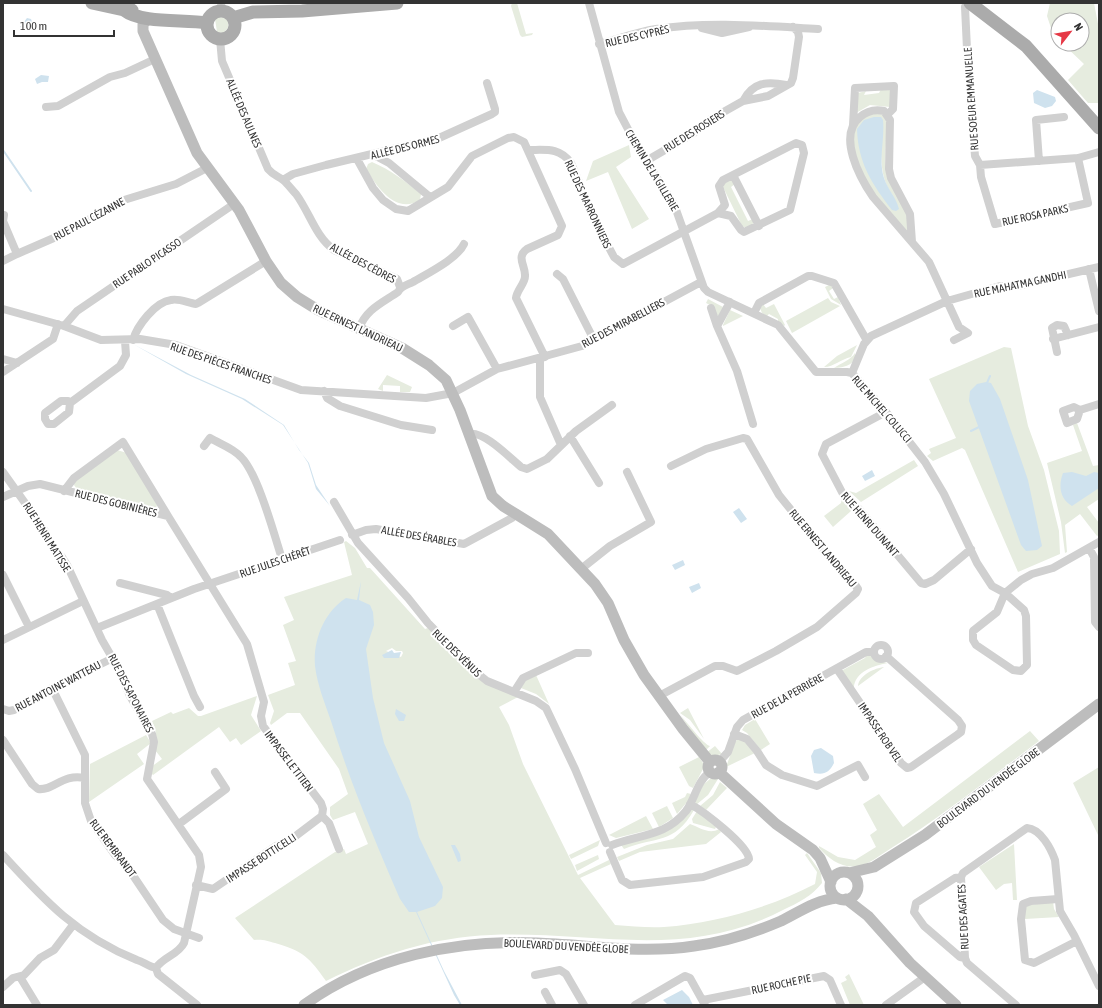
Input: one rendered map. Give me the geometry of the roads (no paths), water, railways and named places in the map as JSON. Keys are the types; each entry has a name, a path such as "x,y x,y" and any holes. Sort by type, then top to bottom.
{"main road":[{"path":"233,18 253,12 302,11 396,3"},
{"path":"97,4 124,10 133,10 162,19"},
{"path":"965,4 1059,83 1099,128"},
{"path":"222,7 233,18 235,25 232,32 227,37 220,39 210,34 206,23 212,14 222,7"},
{"path":"124,10 132,15 148,19 206,23"}],"street":[{"name":"CHEMIN DE LA GILLERIE","path":"589,3 617,106 624,123 646,161 674,204 701,282 706,290"},
{"name":"RUE SOEUR EMMANUELLE","path":"965,4 968,70 975,156 980,165 1078,158 1099,152"},
{"name":"RUE ERNEST LANDRIEAU","path":"148,19 142,24 143,31 197,153 243,215 266,261 281,283 297,297 318,310 393,343 429,365 446,380 453,393 492,496 498,503 548,534 581,569 608,603 629,650 659,696 682,729 714,767 753,804 784,830 809,846 820,858 845,873"},
{"name":"RUE DES CYPRÈS","path":"599,44 655,30 698,27 722,33 747,28 754,25 818,29"},
{"path":"786,85 791,82 793,78 799,37 798,32 793,27"},
{"name":"ALLÉE DES AULNES","path":"220,39 222,61 266,165 274,176 283,180"},
{"path":"46,107 58,106 110,77 125,73 155,60"},
{"name":"RUE DES ROSIERS","path":"743,101 748,93 764,83 770,82 786,85"},
{"name":"ALLÉE DES ORMES","path":"283,180 293,174 447,136 495,112 487,83"},
{"name":"RUE DES ROSIERS","path":"646,161 694,133 711,119 743,101 768,96 786,85"},
{"path":"888,114 893,109 894,86 855,88 854,125 850,141 853,154 866,186 929,262 959,328 968,334 954,340"},
{"path":"854,125 862,116 873,110 884,111 888,114 890,124 889,169 893,182 910,214 912,242"},
{"path":"1039,160 1036,120 1064,117"},
{"path":"358,159 373,188 383,200 396,209 408,211 448,187 472,156 508,138 514,137 522,140 528,150 562,229 556,236 523,251 521,259 526,275 516,298 542,357 540,397 561,445"},
{"path":"684,230 718,213 725,202 720,190 720,183 733,174 796,144 802,145 804,148 790,210 748,232 742,232 731,216 718,213"},
{"name":"RUE DES MARRONNIERS","path":"528,150 557,151 565,155 571,163 596,223 614,258 619,263 628,263 684,230"},
{"path":"374,155 389,163 430,197"},
{"name":"RUE ROSA PARKS","path":"980,165 981,177 996,224 1088,203 1078,158"},
{"name":"RUE PAUL CÉZANNE","path":"3,261 63,234 124,200 176,184 207,168"},
{"path":"733,174 759,226"},
{"name":"ALLÉE DES CÈDRES","path":"283,180 296,194 318,233 327,245 334,250 397,279 400,287"},
{"name":"RUE PABLO PICASSO","path":"3,372 53,339 61,325 77,311 234,204"},
{"path":"4,215 3,221 16,254"},
{"path":"359,329 365,315 398,292 400,287 420,278 461,252 464,244"},
{"path":"70,403 120,366 126,355 129,340 152,311 168,300 175,299 196,304 266,261"},
{"name":"RUE MAHATMA GANDHI","path":"866,339 947,301 1000,286 1017,286 1099,267"},
{"path":"1089,269 1099,311"},
{"path":"557,274 563,279 594,340"},
{"path":"754,313 759,303 812,276 834,283 866,339 852,374"},
{"name":"RUE DES MIRABELLIERS","path":"453,393 497,369 574,349 594,340 701,282"},
{"name":"RUE MICHEL COLUCCI","path":"706,290 772,321 784,331 813,371 820,373 842,372 852,374 886,412 925,462 948,500 984,575 992,586 1005,593 1024,610 1026,616 1027,665 1021,671 1013,670 976,645 973,640 973,631 997,612 1005,593"},
{"path":"717,326 730,302"},
{"path":"710,308 737,371 753,424"},
{"name":"RUE DES PIÈCES FRANCHES","path":"3,309 61,325 100,340 156,341 176,346 301,390 416,398 434,397 453,393"},
{"path":"453,326 468,317 497,369"},
{"path":"1057,352 1053,339 1052,328 1057,325 1064,326 1068,335"},
{"path":"1053,339 1099,327"},
{"path":"3,359 17,363"},
{"path":"324,391 327,398 340,406 401,424 432,430"},
{"path":"1080,410 1099,404"},
{"path":"469,434 487,439 524,469 530,468 547,459 570,436 612,406"},
{"name":"RUE HENRI DUNANT","path":"886,412 826,444 823,449 822,454 844,496 859,509 921,583 929,583 971,550"},
{"path":"570,436 599,483"},
{"path":"204,446 210,438 234,451 247,464 254,477 282,559"},
{"name":"RUE ERNEST LANDRIEAU","path":"659,696 715,666 723,666 737,671 776,652 820,625 856,593 858,589 779,495 747,439 743,438 706,449 671,466"},
{"name":"RUE DES GOBINIÈRES","path":"64,491 74,478 123,442 210,584"},
{"name":"RUE HENRI MATISSE","path":"3,472 18,490 45,531 55,552 62,557 97,628"},
{"path":"581,569 610,546 651,522 627,472"},
{"name":"RUE DES GOBINIÈRES","path":"3,497 34,484 168,516"},
{"path":"334,502 352,535"},
{"name":"ALLÉE DES ÉRABLES","path":"352,535 366,530 376,529 464,544 512,518 516,514"},
{"name":"RUE DES VÉNUS","path":"352,535 408,598 428,623 477,673 488,681 536,701 546,708 612,846 622,880 630,885 703,877 746,862 749,859 746,850 707,815 690,804"},
{"name":"RUE JULES CHÉRÊT","path":"97,628 171,598 340,540"},
{"path":"1005,593 1021,580 1063,563 1099,542"},
{"path":"1089,548 1094,557 1095,622 1099,627"},
{"path":"4,578 29,627"},
{"path":"120,583 167,595 171,598"},
{"name":"IMPASSE LE TITIEN","path":"210,584 248,647 264,702 261,716 263,726 320,803 323,809 322,816 329,822 339,848"},
{"path":"3,640 83,601"},
{"path":"157,604 194,696 200,707"},
{"name":"RUE DES SAPONAIRES","path":"97,628 113,658 130,696 152,734 154,742 147,779 196,849 200,860 187,935 180,949 160,963 156,968"},
{"name":"RUE DE LA PERRIÈRE","path":"612,846 650,836 665,829 681,816 690,804 702,778 728,752 734,734 743,720 866,652 874,652 876,648 882,645 888,650 886,656"},
{"path":"514,692 523,678 576,653 588,654"},
{"name":"IMPASSE ROB VEL","path":"836,669 901,763 907,768 911,767 961,732 962,726 958,720 886,656"},
{"name":"RUE ANTOINE WATTEAU","path":"3,709 9,711 14,710 52,688 113,658"},
{"name":"RUE REMBRANDT","path":"52,688 85,755 85,803 91,821 116,855 126,865 160,915 174,929 187,935 199,938"},
{"name":"BOULEVARD DU VENDÉE GLOBE","path":"857,888 874,867 936,826 1099,704"},
{"path":"734,734 746,739 757,751 766,766 782,775 817,786 858,765 865,777"},
{"path":"3,740 32,784 38,789 46,788 71,777 85,778"},
{"path":"179,824 226,789 215,772"},
{"name":"IMPASSE BOTTICELLI","path":"196,885 213,888 276,846 289,841 322,816"},
{"name":"RUE DES AGATES","path":"964,958 961,877 963,873 1022,830 1033,828 1052,853 1055,860 1060,911 1077,941 1099,986"},
{"path":"3,855 47,903 73,925 129,957 156,968 158,974 197,1005"},
{"name":"RUE ERNEST LANDRIEAU","path":"820,858 830,883"},
{"name":"BOULEVARD DU VENDÉE GLOBE","path":"845,873 874,867"},
{"path":"868,916 855,879 845,873 837,874 830,883 833,894 868,916 925,977 956,1005"},
{"name":"RUE DES AGATES","path":"961,877 955,878 916,903 914,912 924,926 960,957 964,958 1016,1005"},
{"name":"BOULEVARD DU VENDÉE GLOBE","path":"810,906 830,883"},
{"path":"841,898 850,898 857,888"},
{"name":"BOULEVARD DU VENDÉE GLOBE","path":"304,1005 332,987 362,972 399,959 440,949 476,944 514,942 647,950 686,947 717,942 751,933 783,920 810,906 841,898"},
{"path":"1058,899 1031,900 1023,904 1021,919 1025,960 1034,963 1077,941"},
{"path":"3,987 13,978 24,975 40,958 55,949 73,925"},
{"path":"535,975 560,970 566,974 584,1005"},
{"path":"635,1005 682,977 688,976 704,1002"},
{"name":"RUE ROCHE PIE","path":"704,1002 824,976 830,980 841,1005"},
{"path":"20,977 38,1005"},
{"path":"886,1005 925,977"},
{"path":"545,992 552,1005"}],"water":[{"path":"27,18 31,19 32,22 29,31 20,27"},
{"path":"41,75 49,76 48,82 37,84 35,79"},
{"path":"1037,90 1055,97 1056,101 1052,106 1045,108 1034,103 1033,93"},
{"path":"874,117 881,117 883,120 882,171 898,205 899,209 896,211 892,210 872,182 863,163 860,152 857,129 864,120"},
{"path":"133,344 191,375 245,399 284,425 294,442 283,425 242,399 186,374"},
{"path":"986,382 991,383 1000,399 1028,480 1042,546 1037,550 1026,551 1021,545 969,401 970,391 977,384"},
{"path":"302,454 309,463 316,485 330,506 316,489 308,463"},
{"path":"872,470 875,476 865,481 862,476"},
{"path":"1072,472 1086,476 1094,472 1099,473 1099,488 1072,506 1065,500 1060,487 1063,473"},
{"path":"739,508 747,519 741,523 733,512"},
{"path":"683,560 685,565 675,570 672,565"},
{"path":"361,581 359,600 370,605 373,612 374,625 366,649 373,698 384,743 410,801 419,837 443,887 442,898 435,906 417,912 444,971 462,1005 460,1005 454,995 416,912 409,912 400,899 372,833 338,744 318,680 315,666 315,656 318,637 326,619 338,604 346,598 357,600"},
{"path":"699,583 701,588 692,593 689,587"},
{"path":"392,650 394,653 401,652 399,658 384,658 382,655"},
{"path":"396,709 406,715 404,721 399,721 395,714"},
{"path":"821,748 833,756 834,763 830,769 821,774 814,773 811,756 814,750"},
{"path":"451,845 455,845 460,854 461,861 458,862"},
{"path":"682,990 689,997 693,1005 668,1005 663,1000"}],"waterway":[{"path":"3,150 31,191"},
{"path":"987,383 990,376"},
{"path":"971,431 981,426"}]}
